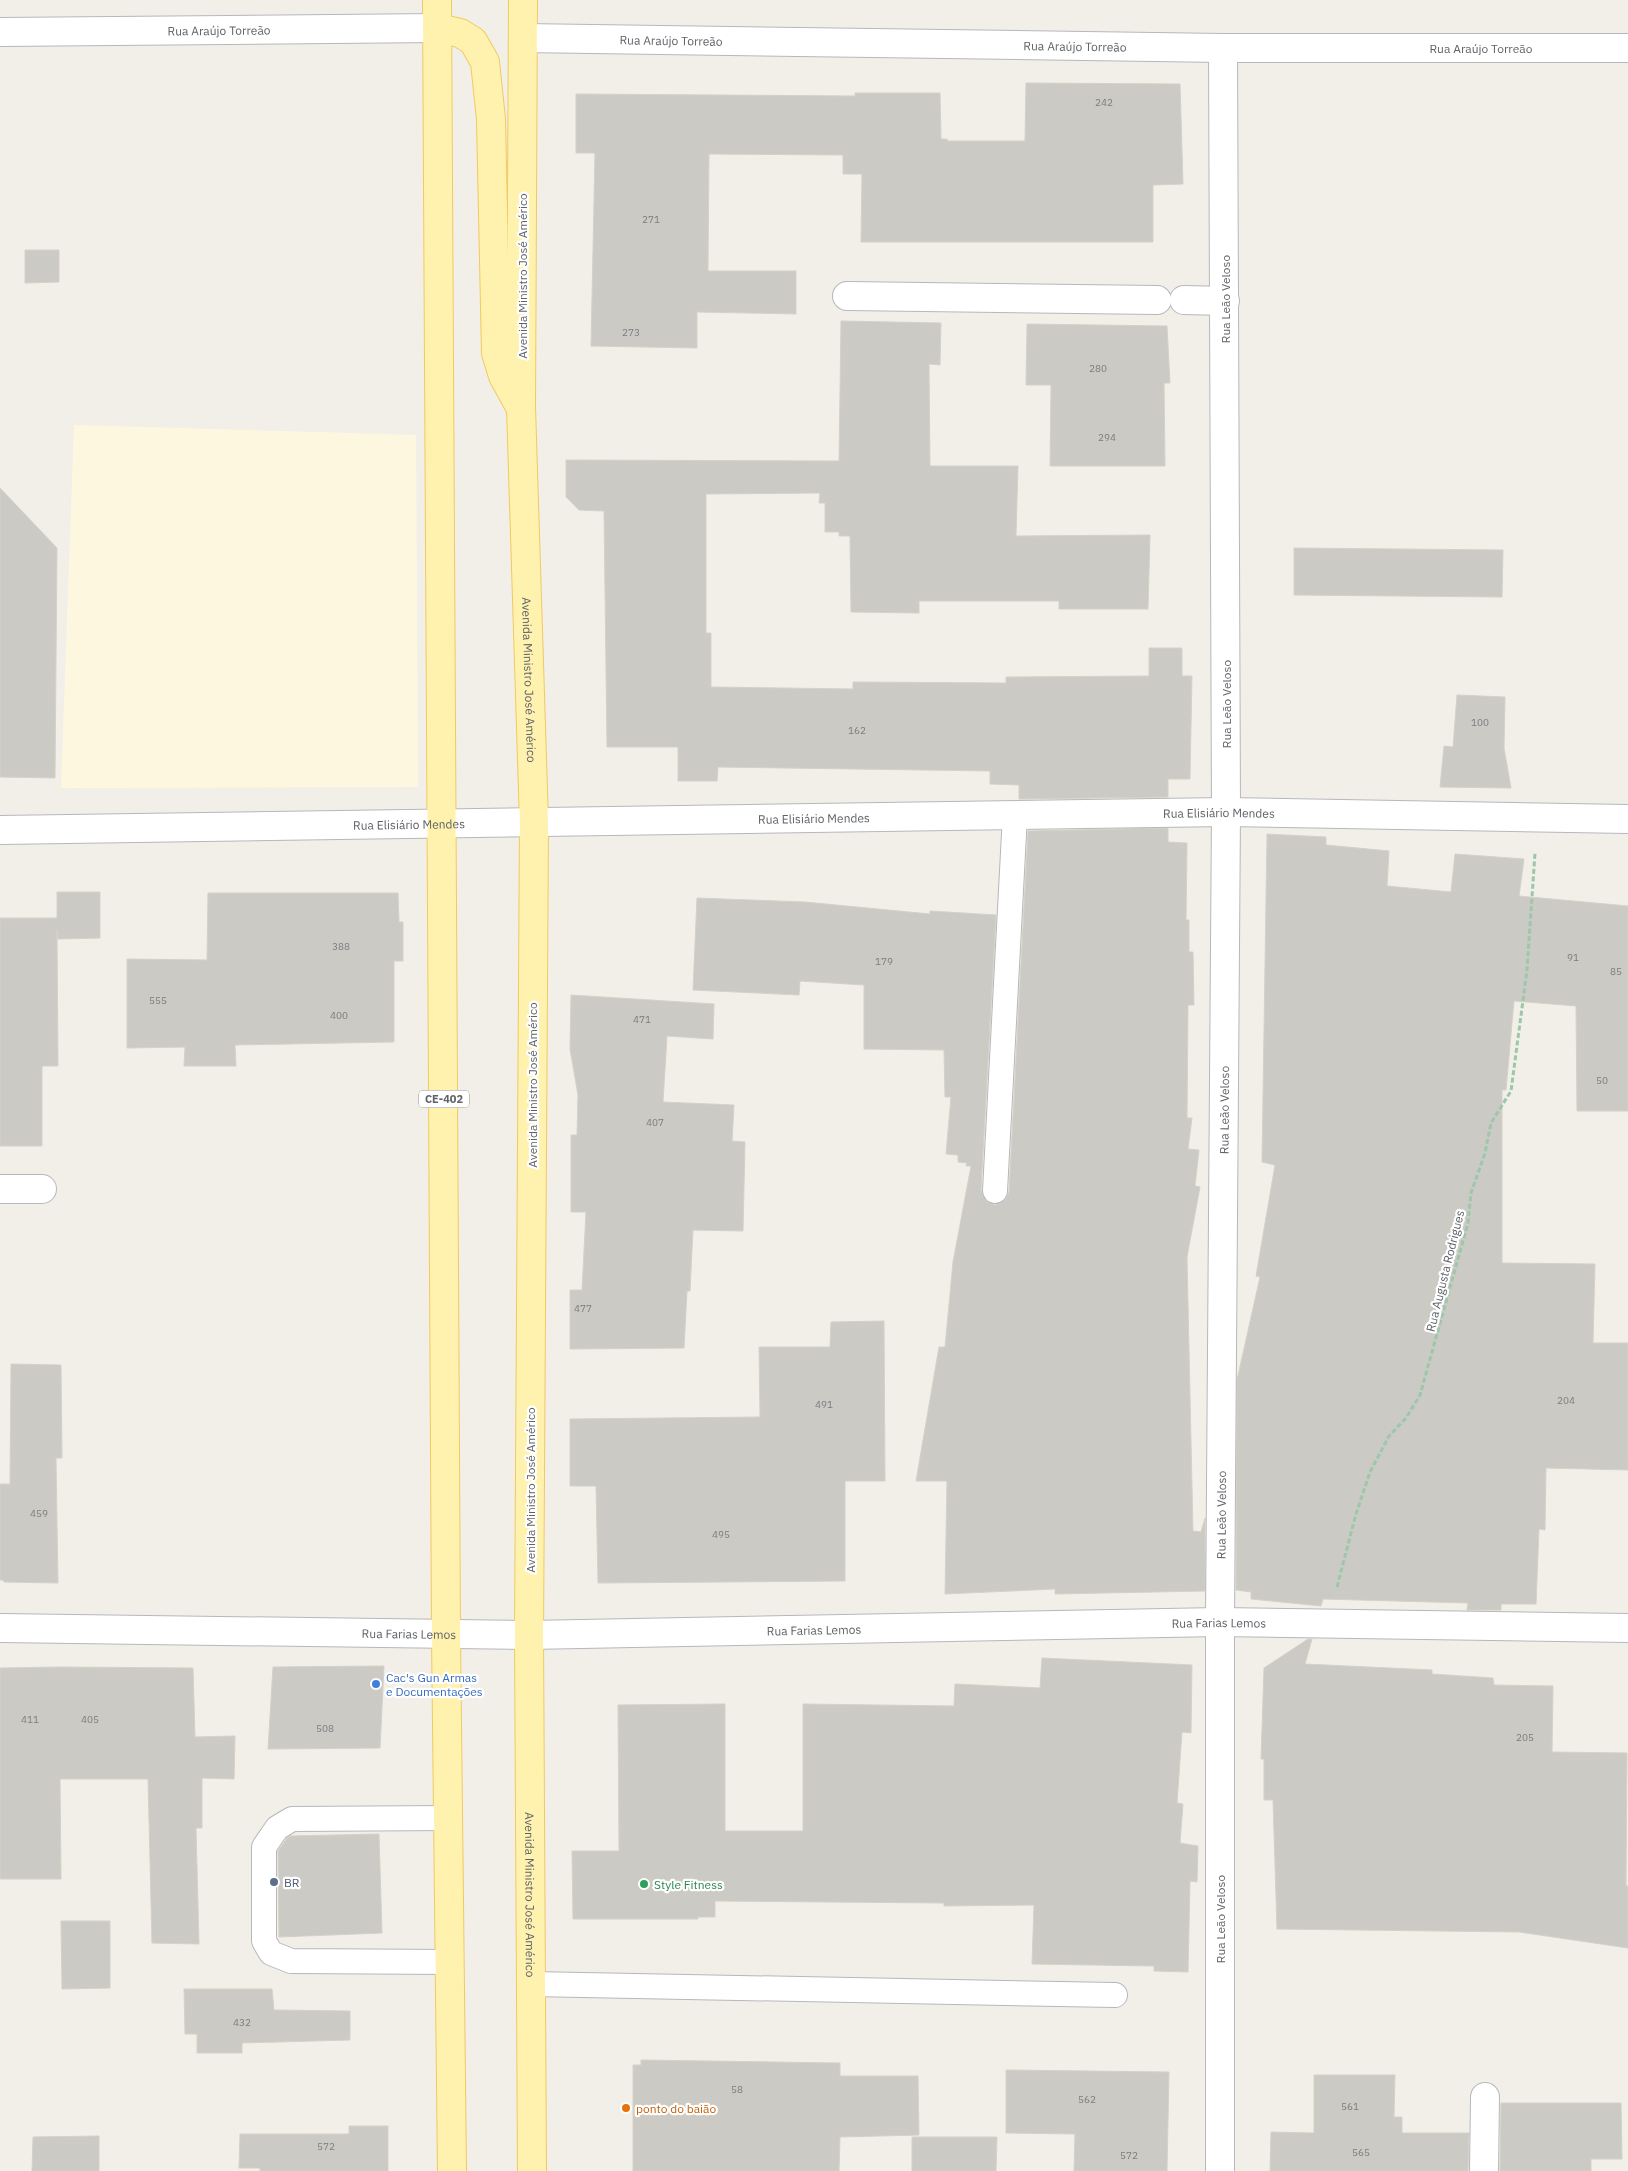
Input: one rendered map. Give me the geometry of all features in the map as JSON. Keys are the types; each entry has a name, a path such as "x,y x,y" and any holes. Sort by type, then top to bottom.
{"main road":[{"name":"CE-402","path":"437,0 446,1634 452,2171"},
{"name":"Avenida Ministro José Américo","path":"523,0 521,408 534,823 529,1635 532,2171"},
{"path":"438,28 460,33 473,42 485,62 491,119 496,353 503,376 521,408"}],"street":[{"name":"Rua Araújo Torreão","path":"0,32 438,28"},
{"name":"Rua Araújo Torreão","path":"523,38 1224,48 1628,48"},
{"name":"Rua Leão Veloso","path":"1220,2171 1220,1622 1226,812 1224,48"},
{"path":"847,296 1156,300"},
{"path":"1184,300 1225,301"},
{"name":"Rua Elisiário Mendes","path":"0,830 1226,812 1628,820"},
{"path":"0,1189 42,1189"},
{"name":"Rua Farias Lemos","path":"0,1628 529,1635 1220,1622 1628,1628"},
{"path":"1484,2097 1484,2171"}],"lane":[{"path":"995,1191 1015,815"},
{"path":"449,1818 292,1819 277,1828 264,1847 264,1941 272,1953 291,1961 450,1962"},
{"path":"531,1984 1115,1995"}],"path":[{"name":"Rua Augusta Rodrigues","path":"1326,1624 1356,1514 1370,1472 1389,1436 1406,1418 1420,1395 1468,1223 1471,1193 1485,1154 1490,1123 1511,1091 1527,970 1538,818"}],"shaded area":[{"path":"74,425 416,435 418,787 61,788"}],"building":[{"path":"1026,83 1180,84 1183,184 1153,185 1153,242 861,242 862,174 843,174 843,155 709,154 708,271 796,271 796,314 697,312 697,348 591,346 595,153 576,153 576,94 855,96 855,93 940,93 941,139 947,139 948,141 1025,141"},
{"path":"25,250 59,250 59,282 25,283"},
{"path":"841,321 941,323 940,365 929,364 930,466 1018,466 1016,536 1150,535 1148,609 1059,609 1059,601 919,601 919,613 851,612 850,536 839,536 839,532 825,532 825,503 819,503 820,493 706,494 706,633 711,633 711,687 853,689 853,682 1006,683 1006,677 1149,676 1149,648 1182,648 1182,676 1192,676 1190,779 1168,779 1168,797 1019,799 1019,785 990,784 990,771 718,767 717,781 678,781 678,747 607,747 604,511 579,510 566,497 566,460 839,461"},
{"path":"1027,324 1167,326 1170,383 1164,383 1165,466 1050,466 1051,385 1026,385"},
{"path":"0,488 57,548 55,778 0,777"},
{"path":"1294,548 1503,550 1502,597 1294,595"},
{"path":"1457,695 1505,697 1504,748 1511,788 1440,787 1444,746 1453,747"},
{"path":"1168,828 1168,842 1187,843 1186,920 1189,920 1189,952 1193,952 1194,1005 1188,1005 1187,1118 1192,1118 1188,1149 1199,1150 1195,1186 1200,1187 1187,1257 1193,1531 1201,1532 1205,1518 1205,1591 1055,1594 1055,1589 945,1594 947,1481 916,1481 939,1347 945,1347 953,1262 971,1166 966,1166 967,1163 958,1162 958,1155 946,1154 951,1097 945,1097 944,1050 864,1049 864,985 800,981 799,995 693,990 697,898 805,902 930,914 930,911 996,915 981,1190 987,1202 995,1205 1006,1199 1009,1192 1028,831"},
{"path":"1267,834 1326,837 1326,845 1389,851 1387,886 1451,892 1455,854 1524,859 1519,896 1628,906 1628,1111 1577,1111 1576,1006 1514,1001 1506,1090 1502,1090 1502,1263 1595,1264 1593,1343 1628,1343 1628,1470 1546,1468 1545,1530 1539,1529 1536,1604 1501,1604 1501,1610 1467,1610 1468,1603 1323,1599 1321,1606 1251,1599 1251,1592 1236,1590 1237,1380 1260,1277 1256,1276 1275,1165 1262,1162"},
{"path":"57,892 100,892 100,938 58,939 57,930 58,1066 42,1066 42,1146 0,1146 0,918 57,918"},
{"path":"208,893 398,893 399,922 403,922 403,961 394,961 394,1042 235,1045 236,1066 184,1066 185,1047 127,1048 127,959 207,960"},
{"path":"571,995 714,1004 713,1039 667,1036 663,1102 734,1105 732,1141 745,1142 743,1231 693,1230 690,1291 687,1291 684,1348 570,1349 570,1290 582,1290 586,1212 571,1212 571,1135 577,1135 578,1095 570,1049"},
{"path":"884,1321 885,1481 845,1481 845,1581 598,1583 596,1486 570,1486 570,1419 760,1417 759,1347 830,1347 831,1322"},
{"path":"11,1364 61,1365 62,1458 56,1458 58,1583 4,1582 0,1580 0,1484 10,1484"},
{"path":"1308,1639 1312,1639 1305,1664 1432,1670 1432,1674 1493,1678 1494,1685 1553,1686 1552,1752 1627,1753 1626,1886 1628,1886 1628,1948 1519,1932 1277,1929 1273,1800 1264,1800 1264,1759 1261,1759 1264,1668"},
{"path":"1042,1658 1192,1665 1191,1733 1182,1732 1177,1803 1183,1804 1180,1843 1198,1846 1197,1882 1190,1881 1188,1972 1154,1971 1154,1966 1032,1964 1034,1905 944,1906 944,1903 715,1901 715,1917 698,1917 698,1919 573,1919 572,1851 619,1851 618,1705 725,1704 725,1831 803,1831 803,1704 954,1706 955,1684 1040,1688"},
{"path":"384,1666 380,1748 268,1749 273,1667"},
{"path":"0,1668 193,1668 195,1737 235,1736 234,1779 202,1778 202,1828 196,1828 199,1944 152,1943 148,1779 60,1779 61,1879 0,1879"},
{"path":"379,1834 382,1933 279,1937 278,1851 287,1838 290,1836"},
{"path":"61,1921 110,1921 110,1988 62,1989"},
{"path":"184,1989 272,1989 274,2010 350,2011 350,2040 242,2043 242,2053 197,2053 197,2034 185,2034"},
{"path":"641,2060 840,2063 840,2076 918,2076 919,2135 840,2137 839,2171 633,2171 633,2065 641,2065"},
{"path":"1006,2070 1169,2072 1167,2171 1074,2171 1075,2134 1006,2133"},
{"path":"1314,2075 1395,2075 1394,2117 1402,2117 1402,2133 1469,2133 1468,2171 1270,2171 1271,2132 1314,2133"},
{"path":"1501,2103 1621,2103 1622,2159 1591,2159 1591,2171 1500,2171"},
{"path":"349,2126 388,2126 388,2171 260,2171 260,2168 239,2168 240,2134 349,2134"},
{"path":"99,2136 99,2171 32,2171 33,2137"},
{"path":"912,2137 997,2137 996,2171 912,2171"}],"place":[{"name":"Cac's Gun Armas e Documentações","path":"376,1684"},
{"name":"BR","path":"274,1882"},
{"name":"Style Fitness","path":"644,1884"},
{"name":"ponto do baião","path":"626,2108"}]}
